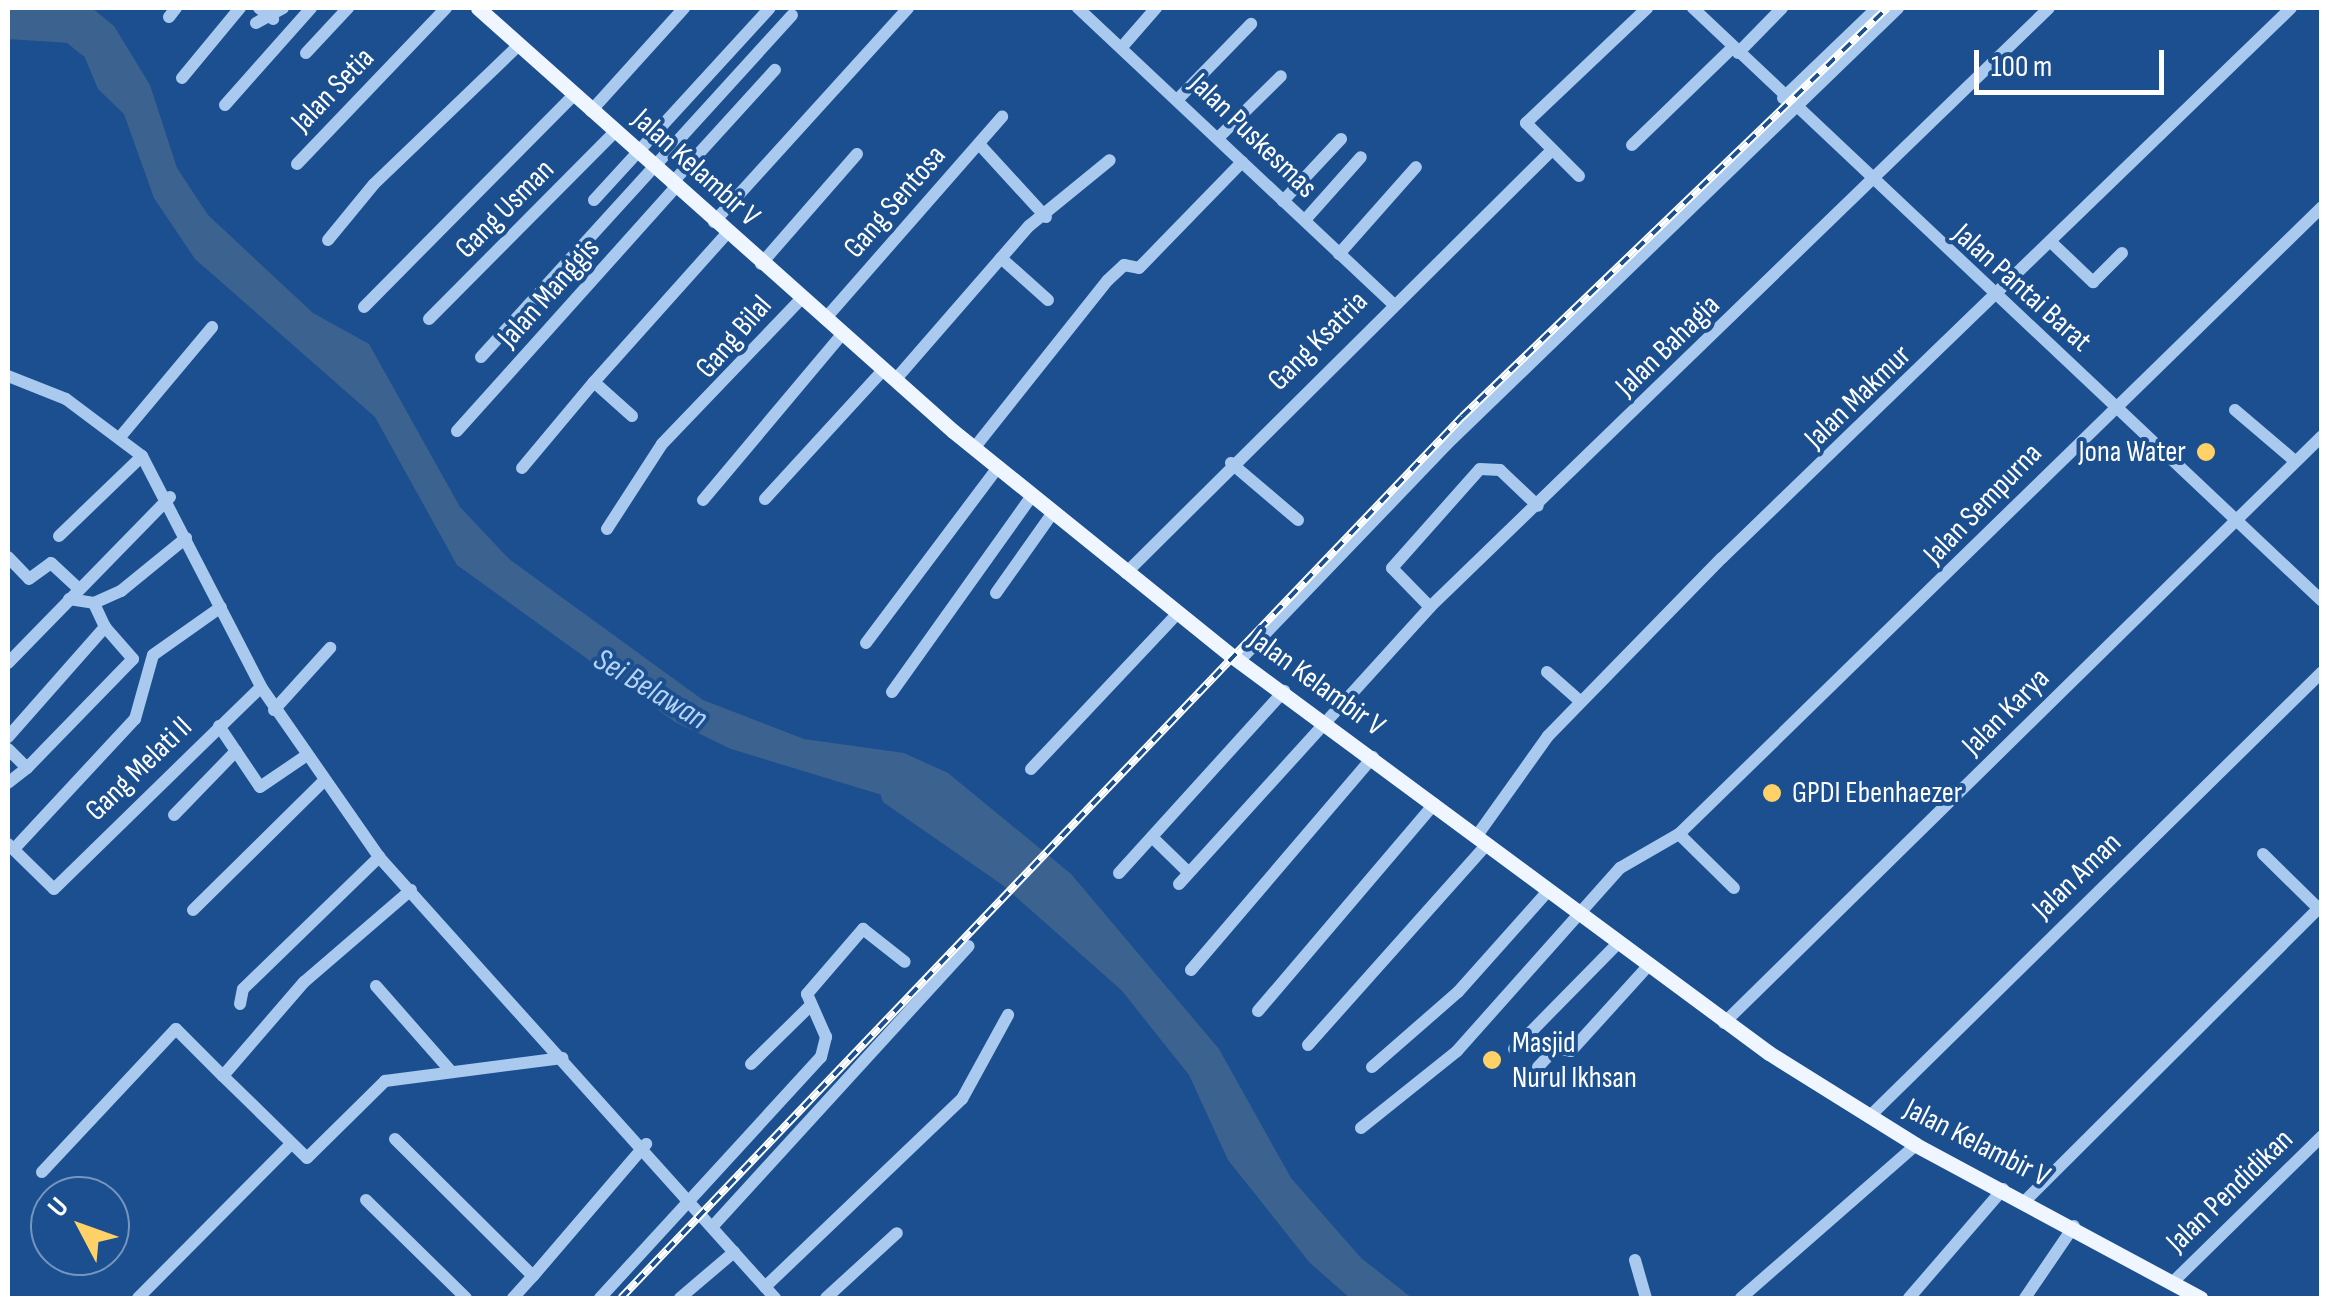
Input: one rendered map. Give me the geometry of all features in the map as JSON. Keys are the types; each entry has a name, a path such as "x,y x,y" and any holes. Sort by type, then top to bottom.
{"main road":[{"name":"Jalan Kelambir V","path":"478,8 800,299 1052,514 1178,614 1582,918 1724,1023 1869,1117 1916,1145 2026,1199 2192,1296"}],"street":[{"path":"182,78 240,8"},
{"path":"259,8 273,19"},
{"path":"256,23 273,19 283,8"},
{"path":"225,104 311,8"},
{"path":"306,53 348,8"},
{"name":"Jalan Setia","path":"297,164 446,8"},
{"path":"591,111 684,8"},
{"path":"594,200 770,8"},
{"path":"714,222 908,8"},
{"name":"Jalan Puskesmas","path":"1080,8 1392,302"},
{"path":"1122,47 1156,8"},
{"path":"1580,176 1551,151 1527,120 1647,8"},
{"name":"Jalan Pantai Barat","path":"1693,8 1873,186 2322,602"},
{"path":"1632,145 1782,8"},
{"path":"1783,98 1876,8"},
{"path":"1240,661 1460,431 1898,8"},
{"name":"Jalan Bahagia","path":"1152,837 1184,878 1430,607 1873,186 2049,8"},
{"name":"Jalan Makmur","path":"1308,1045 1481,841 1580,702 2291,8"},
{"path":"482,357 792,15"},
{"path":"1178,99 1251,24"},
{"path":"328,240 374,184 520,44"},
{"name":"Jalan Manggis","path":"457,431 775,70"},
{"path":"1218,138 1280,76"},
{"path":"364,307 574,96"},
{"name":"Gang Sentosa","path":"825,319 1002,117"},
{"name":"Gang Usman","path":"428,319 614,132"},
{"path":"1283,201 1340,139"},
{"path":"979,144 1046,216"},
{"name":"Gang Ksatria","path":"1126,573 1392,302 1551,151"},
{"path":"762,264 857,154"},
{"path":"1305,220 1361,158"},
{"path":"765,499 1001,258 1110,160"},
{"path":"976,448 1108,280 1124,265 1138,268 1242,162"},
{"path":"1339,254 1416,167"},
{"name":"Jalan Sempurna","path":"1360,1128 1457,1051 1582,918 1620,868 1679,834 2322,207"},
{"path":"522,468 727,233"},
{"path":"2052,243 2093,282 2122,253"},
{"path":"1001,258 1048,300"},
{"name":"Gang Bilal","path":"607,529 662,444 706,407 800,299"},
{"path":"121,436 212,327"},
{"path":"703,500 843,333"},
{"path":"8,376 121,436 142,456 170,497 186,538 274,710 380,857 646,1144 770,1293 962,1099 1008,1015"},
{"path":"594,382 632,416"},
{"path":"2235,410 2294,461"},
{"name":"Jalan Karya","path":"1724,1023 2322,436"},
{"path":"59,536 142,456"},
{"path":"1231,462 1298,520"},
{"path":"866,643 999,466"},
{"path":"1430,607 1392,568 1480,469 1500,470 1538,506"},
{"path":"892,692 1032,496"},
{"path":"8,663 170,497"},
{"path":"996,593 1052,514"},
{"path":"68,599 94,603 186,538"},
{"path":"8,557 28,579 51,564 78,588"},
{"path":"8,783 133,659 105,627 94,603"},
{"path":"11,847 135,719 153,655 221,607"},
{"path":"1030,769 1178,614"},
{"path":"8,736 105,627"},
{"path":"274,710 330,648"},
{"path":"1547,672 1580,702"},
{"name":"Jalan Aman","path":"1869,1117 2322,672"},
{"name":"Gang Melati II","path":"11,847 54,889 261,687"},
{"path":"1119,874 1284,691"},
{"path":"220,726 263,788 307,755"},
{"path":"8,749 27,768"},
{"path":"174,815 236,751"},
{"path":"1191,970 1373,757"},
{"path":"193,910 325,780"},
{"path":"1258,1011 1434,804"},
{"path":"1679,834 1734,888"},
{"path":"2026,1199 2320,906 2263,854"},
{"path":"240,1004 243,990 380,857"},
{"path":"223,1076 304,982 411,890"},
{"path":"1372,1067 1458,992 1549,890"},
{"path":"600,1298 821,1058 826,1037 807,994 863,929 904,962"},
{"path":"1514,1048 1618,943"},
{"path":"713,1226 969,946"},
{"path":"1538,1067 1556,1048 1571,1052 1649,965"},
{"path":"376,986 448,1069"},
{"path":"751,1064 811,1005"},
{"path":"42,1172 176,1029 289,1146 307,1158 375,1087 448,1069 525,1069 563,1058"},
{"name":"Jalan Pendidikan","path":"2173,1282 2322,1136"},
{"path":"395,1139 533,1276"},
{"path":"513,1298 646,1144"},
{"path":"1741,1298 1916,1145"},
{"path":"138,1298 289,1146"},
{"path":"1909,1298 2003,1189"},
{"path":"366,1200 466,1298"},
{"path":"2025,1298 2074,1226"},
{"path":"826,1298 897,1233"},
{"path":"680,1298 734,1252"},
{"path":"1635,1260 1646,1298"}],"water":[{"name":"Sei Belawan","path":"8,8 92,8 114,26 150,85 177,168 208,215 313,313 369,344 460,507 509,559 703,700 804,739 904,753 948,773 1071,874 1219,1049 1291,1178 1361,1258 1412,1298 1350,1298 1310,1263 1228,1160 1162,1016 973,847 882,795 731,749 675,722 457,565 375,417 195,259 154,198 124,114 98,89 79,43 48,25 8,27"}],"waterway":[{"name":"Sei Belawan","path":"8,28 71,32 88,46"},
{"name":"Sei Belawan","path":"892,795 1009,876 1129,982 1195,1065"}],"railway":[{"path":"621,1298 1462,417 1887,8"}],"place":[{"name":"Jona Water","path":"2206,452"},
{"name":"GPDI Ebenhaezer","path":"1772,793"},
{"name":"Masjid Nurul Ikhsan","path":"1492,1060"}]}
